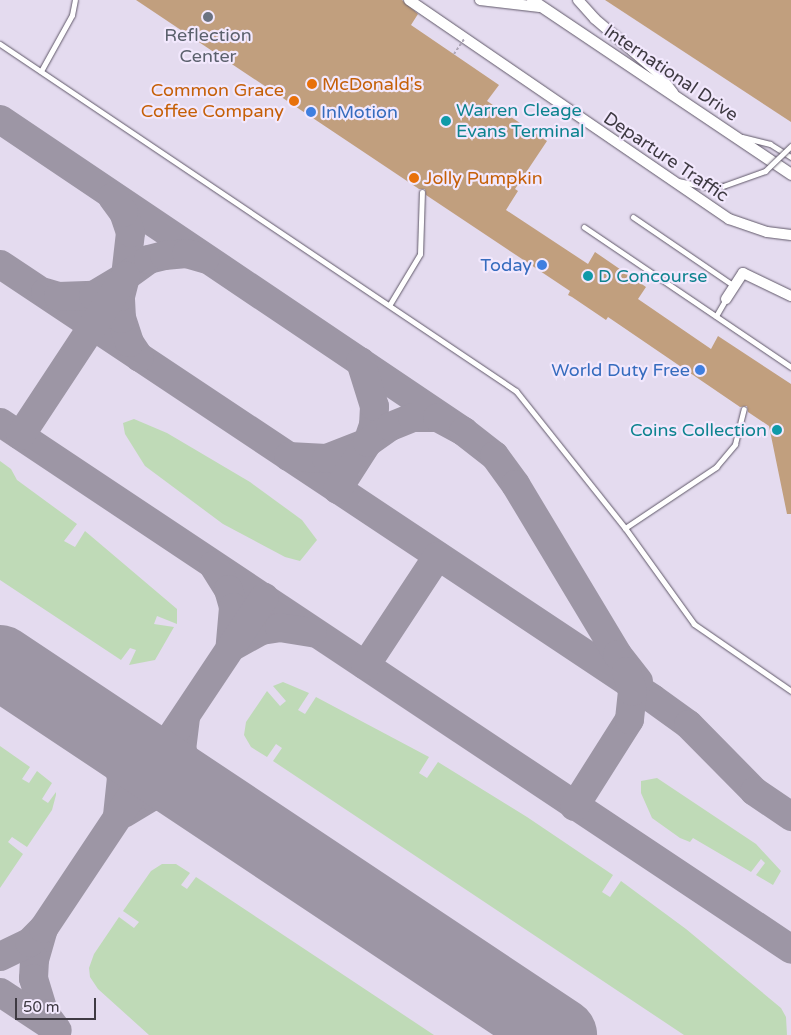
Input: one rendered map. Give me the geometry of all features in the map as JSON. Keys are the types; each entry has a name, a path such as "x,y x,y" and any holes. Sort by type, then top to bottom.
{"street":[{"name":"Departure Traffic","path":"409,0 729,219 767,232 791,235"},
{"path":"480,0 536,3"},
{"path":"578,0 595,19 656,71 676,97"},
{"name":"International Drive","path":"536,3 791,174"},
{"path":"726,299 744,273 791,296"}],"lane":[{"path":"41,71 72,15 75,0"},
{"path":"0,44 390,304 516,391 625,528 694,624 791,691"},
{"path":"734,136 770,144 791,157"},
{"path":"671,180 711,188 723,186 765,171 791,146"},
{"path":"390,304 420,254 422,192"},
{"path":"633,216 735,286"},
{"path":"584,227 791,368"},
{"path":"716,316 726,299"},
{"path":"625,528 716,467 735,444 744,409"}],"path":[{"path":"454,54 464,39"}],"green space":[{"path":"134,419 167,433 250,482 302,520 317,540 300,561 285,557 223,524 145,466 125,434 123,423"},
{"path":"0,461 11,469 17,480 77,524 64,541 75,547 85,531 177,609 177,624 157,616 154,624 174,627 155,660 129,665 136,650 130,648 121,660 0,580"},
{"path":"283,682 309,693 298,710 305,714 316,697 429,757 419,773 427,778 438,762 527,817 613,875 602,892 610,897 621,881 686,929 781,1008 786,1017 787,1035 684,1035 273,761 282,748 276,744 267,757 251,747 244,735 246,722 267,691 280,706 286,701 273,686"},
{"path":"0,746 30,767 22,779 29,783 37,771 52,783 42,799 48,803 56,792 56,795 52,810 27,847 12,837 8,842 23,854 0,888"},
{"path":"657,778 756,844 781,871 773,885 756,875 765,863 761,859 751,872 693,838 690,842 680,838 652,818 641,793 641,781"},
{"path":"162,864 176,864 190,873 181,885 187,889 196,877 434,1035 149,1035 98,989 90,977 89,968 94,954 119,917 134,928 139,922 123,911 151,871"}],"building":[{"path":"136,0 402,0 418,14 411,25 499,85 487,101 547,141 515,189 518,191 506,210 588,264 595,252 646,287 638,299 711,349 718,336 791,384 791,514 787,514 769,426 748,412 747,406 740,407 608,317 606,320 568,295 570,291 426,195 425,189 419,189"},
{"path":"605,0 791,0 791,122"}],"taxiway":[{"path":"0,119 463,431"},
{"path":"45,292 58,296 93,295 125,276 130,232 123,212 112,197"},
{"path":"139,357 129,342 121,318 120,296 125,276 148,259 164,255 186,253 204,258"},
{"path":"0,264 652,698 688,724 754,791 791,816"},
{"path":"20,435 125,276"},
{"path":"288,456 326,458 367,442 373,425 374,406 360,361"},
{"path":"337,489 367,442 390,426 412,417 437,417 463,431 494,455 515,484 617,654 638,681"},
{"path":"0,422 791,949"},
{"path":"365,665 437,556"},
{"path":"213,565 228,589 233,607 230,645"},
{"path":"0,956 29,942 43,928 264,597"},
{"path":"232,646 261,630 279,627 312,632"},
{"path":"574,806 629,719 632,691 626,671"},
{"path":"185,717 181,748 187,767 210,801"},
{"path":"96,726 115,757 121,777 117,816"},
{"path":"123,813 151,796 170,794 210,801"},
{"path":"43,928 34,959 33,978 44,1013 57,1030"},
{"path":"0,992 50,1025"}],"runway":[{"path":"0,662 560,1035"}],"place":[{"name":"Reflection Center","path":"208,17"},
{"name":"McDonald's","path":"312,84"},
{"name":"Common Grace Coffee Company","path":"294,101"},
{"name":"InMotion","path":"311,112"},
{"name":"Warren Cleage Evans Terminal","path":"446,121"},
{"name":"Jolly Pumpkin","path":"414,178"},
{"name":"Today","path":"542,265"},
{"name":"D Concourse","path":"588,276"},
{"name":"World Duty Free","path":"700,370"},
{"name":"Coins Collection","path":"777,430"}]}
